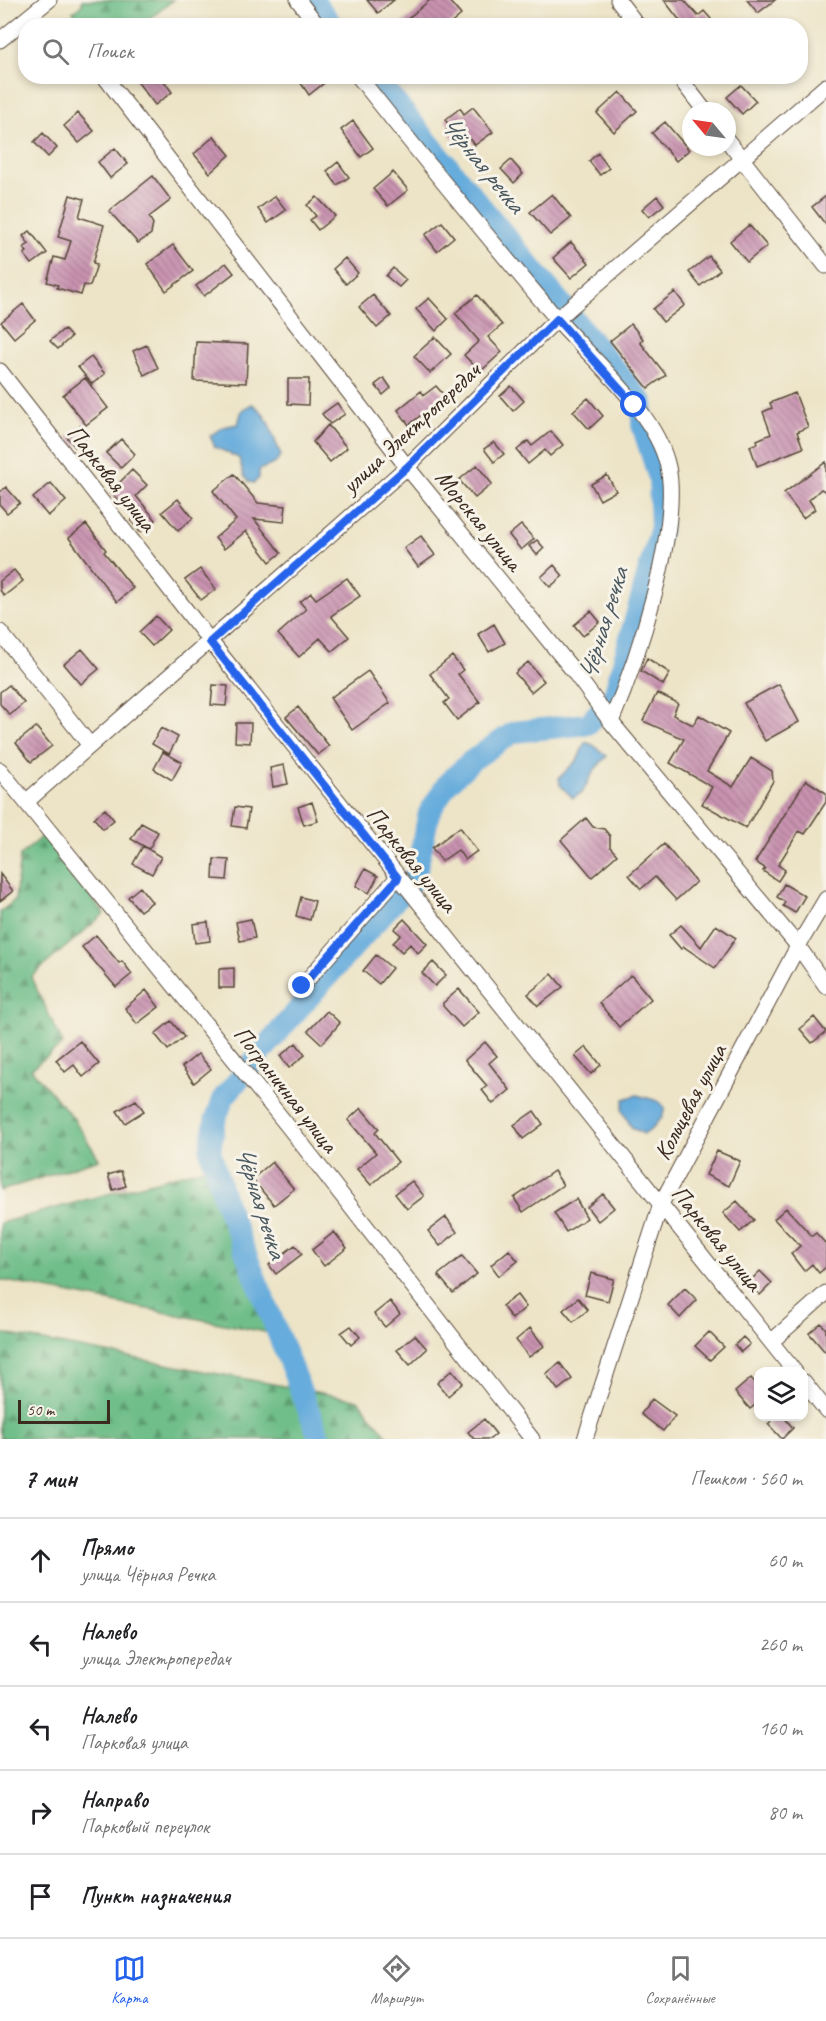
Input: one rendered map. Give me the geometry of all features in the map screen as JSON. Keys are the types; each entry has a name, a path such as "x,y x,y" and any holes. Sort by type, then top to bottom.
{"street":[{"path":"27,18 49,0"},
{"path":"298,0 312,18"},
{"path":"618,0 632,18"},
{"path":"0,40 18,25"},
{"name":"Морская улица","path":"110,84 407,467 572,669 593,700 798,946 826,986"},
{"path":"365,84 557,319 650,425 668,467 670,526 628,682 610,720"},
{"path":"684,84 698,102"},
{"name":"улица Электропередач","path":"26,802 89,744 210,642 407,467 557,319 826,86"},
{"path":"736,151 826,266"},
{"name":"Парковая улица","path":"0,371 210,642 792,1367"},
{"path":"0,632 89,744"},
{"name":"Пограничная улица","path":"0,770 244,1071 532,1439"},
{"path":"302,986 399,879"},
{"name":"Кольцевая улица","path":"585,1439 661,1204 798,946 826,899"},
{"path":"771,1342 826,1293"},
{"path":"808,1387 826,1410"}],"green space":[{"path":"82,0 173,0 151,18 77,18 73,12 82,5"},
{"path":"43,835 104,914 31,977 63,1044 31,1069 74,1119 99,1159 0,1191 0,912 15,900 20,856"},
{"path":"212,1166 248,1247 270,1333 0,1280 0,1223"},
{"path":"0,1333 358,1400 390,1439 0,1439"}],"water":[{"path":"252,404 267,420 281,455 276,463 259,470 259,478 254,483 249,482 244,476 239,458 215,447 210,436 223,427 238,424 242,410"},
{"path":"585,742 607,756 595,769 582,793 573,798 560,785 559,778 578,759"},
{"path":"637,1095 658,1101 665,1108 662,1118 644,1134 632,1128 622,1110 624,1099"}],"building":[{"path":"367,0 394,0 378,13"},
{"path":"430,0 448,0 461,15 457,18 409,18"},
{"path":"664,0 684,0 698,16 704,11 710,18 678,18"},
{"path":"747,0 775,0 758,13"},
{"path":"139,84 166,84 172,92 155,105"},
{"path":"301,84 323,84 309,95"},
{"path":"741,85 756,101 742,114 736,107 736,102 731,102 727,97"},
{"path":"620,92 637,111 614,132 597,113"},
{"path":"473,107 493,132 475,145 469,137 459,145 447,130 451,127 445,120 460,108 464,114"},
{"path":"78,113 94,131 79,143 64,126"},
{"path":"353,121 373,148 361,157 341,130"},
{"path":"665,122 682,142 682,156 676,161 652,133"},
{"path":"43,133 57,148 48,157 34,142"},
{"path":"214,136 230,155 210,173 194,154"},
{"path":"115,148 128,164 110,178 98,162"},
{"path":"598,153 609,168 600,175 589,161"},
{"path":"511,160 523,174 514,183 501,169"},
{"path":"338,162 349,177 337,185 327,171"},
{"path":"393,172 408,190 388,206 373,189"},
{"path":"153,176 171,200 149,217 153,224 151,234 138,243 109,211"},
{"path":"552,194 571,218 550,235 530,212"},
{"path":"70,195 84,199 79,217 104,225 93,263 97,264 90,286 84,285 81,295 57,288 58,285 47,282 54,257 65,260 71,241 58,237"},
{"path":"275,196 286,210 268,223 258,209"},
{"path":"657,196 664,205 649,217 642,209"},
{"path":"826,196 826,225 812,207"},
{"path":"317,197 335,216 318,230 310,220 316,216 307,205"},
{"path":"442,222 454,237 437,251 425,235"},
{"path":"749,225 767,246 747,262 730,241"},
{"path":"30,231 47,253 32,264 24,254 27,252 23,248 29,244 23,236"},
{"path":"571,242 589,263 571,278 553,258"},
{"path":"173,245 193,271 166,291 147,264"},
{"path":"709,256 720,270 700,286 689,272"},
{"path":"345,258 358,273 346,284 333,269"},
{"path":"226,263 234,273 204,296 196,286"},
{"path":"393,268 406,280 399,287 386,276"},
{"path":"675,292 685,305 663,322 653,309"},
{"path":"373,295 391,316 377,328 359,307"},
{"path":"477,295 502,325 488,337 502,352 480,372 464,355 479,341 455,313"},
{"path":"429,298 448,319 436,331 416,309"},
{"path":"23,304 35,320 14,338 1,322"},
{"path":"631,324 643,339 640,342 666,375 648,388 610,341"},
{"path":"64,329 71,337 58,349 50,341"},
{"path":"435,337 451,354 430,373 414,356"},
{"path":"196,342 248,344 246,383 194,381"},
{"path":"147,345 158,368 144,375 133,351"},
{"path":"91,357 105,374 92,384 78,367"},
{"path":"85,378 108,408 86,425 63,395"},
{"path":"384,378 391,388 383,395 375,385"},
{"path":"288,379 309,379 308,405 288,404"},
{"path":"436,386 449,401 439,410 437,407 429,414 426,411 409,425 398,410 421,391 424,395"},
{"path":"511,386 524,401 513,411 500,396"},
{"path":"795,393 808,427 797,432 803,448 757,466 750,446 771,434 763,412 772,408 770,403"},
{"path":"588,398 603,416 589,429 573,411"},
{"path":"337,403 345,414 330,424 322,414"},
{"path":"328,425 347,448 330,462 313,442"},
{"path":"80,426 88,436 75,447 67,437"},
{"path":"551,431 563,445 550,456 545,450 528,464 517,450 528,441 532,446"},
{"path":"121,439 135,454 121,468 106,453"},
{"path":"494,442 504,454 494,462 484,449"},
{"path":"826,462 826,492 821,489 809,500 815,509 803,518 784,493"},
{"path":"477,465 492,484 475,498 459,480"},
{"path":"132,470 147,485 136,496 156,520 140,532 131,521 135,517 110,492"},
{"path":"234,474 258,503 286,506 284,522 254,519 281,553 270,562 246,531 224,549 215,538 236,520 213,491"},
{"path":"607,475 616,491 600,500 591,484"},
{"path":"51,483 66,501 48,516 33,498"},
{"path":"6,487 20,503 7,513 0,505 0,492"},
{"path":"178,499 193,518 178,531 162,512"},
{"path":"86,524 106,550 104,552 133,588 117,602 69,538"},
{"path":"521,525 534,539 521,550 509,535"},
{"path":"421,536 435,555 418,567 404,548"},
{"path":"537,540 544,548 537,555 529,546"},
{"path":"554,565 563,576 550,587 541,577"},
{"path":"200,569 216,589 201,600 185,580"},
{"path":"14,570 23,581 4,596 0,590 0,581"},
{"path":"347,578 360,596 331,616 349,637 332,651 320,638 299,657 278,634 306,609 300,602 311,593 316,599"},
{"path":"591,611 600,622 583,636 574,625"},
{"path":"156,616 169,630 152,646 139,632"},
{"path":"494,624 505,643 489,652 478,634"},
{"path":"82,649 99,669 81,684 64,664"},
{"path":"452,656 463,670 458,674 480,702 457,720 444,703 449,699 430,674"},
{"path":"647,658 670,673 663,685 641,671"},
{"path":"528,662 544,681 531,692 515,673"},
{"path":"368,671 390,703 352,730 330,698"},
{"path":"779,684 799,722 765,741 744,703"},
{"path":"9,685 24,703 10,715 0,704 0,692"},
{"path":"213,685 228,686 226,706 211,705"},
{"path":"657,693 678,703 673,715 693,725 699,715 729,733 707,771 733,787 751,758 772,771 773,781 746,828 702,804 712,787 670,763 684,739 643,721"},
{"path":"298,707 329,746 318,755 286,717"},
{"path":"236,723 251,723 250,743 235,742"},
{"path":"36,727 52,746 31,762 16,743"},
{"path":"161,728 178,737 169,754 152,744"},
{"path":"163,752 182,762 172,780 154,769"},
{"path":"284,765 288,784 273,787 270,768"},
{"path":"806,780 826,793 826,802 805,834 799,831 778,865 785,870 778,881 763,871 765,868 755,862"},
{"path":"312,802 318,821 304,825 298,807"},
{"path":"235,807 249,809 246,828 232,826"},
{"path":"105,809 114,820 103,829 94,818"},
{"path":"586,818 593,827 604,829 610,836 610,847 617,855 592,877 561,840"},
{"path":"141,823 158,832 149,849 131,839"},
{"path":"460,827 477,851 465,860 458,850 442,861 432,848"},
{"path":"664,844 696,882 676,900 655,877 641,889 629,875"},
{"path":"143,846 161,857 152,874 133,864"},
{"path":"214,859 229,860 227,880 213,879"},
{"path":"365,869 378,876 369,893 356,886"},
{"path":"0,874 13,891 0,901"},
{"path":"784,884 805,896 795,913 783,906 785,902 777,897"},
{"path":"140,887 152,902 140,911 128,897"},
{"path":"301,897 315,901 310,920 296,916"},
{"path":"251,919 255,938 240,941 236,922"},
{"path":"404,919 427,944 418,953 410,944 402,952 393,943 401,935 394,929"},
{"path":"208,922 210,941 195,943 193,924"},
{"path":"681,925 701,947 716,925 736,938 715,968 684,947 681,949 669,935"},
{"path":"96,935 119,963 122,961 132,974 116,987 82,947"},
{"path":"376,955 392,968 379,984 363,971"},
{"path":"433,962 446,975 435,986 422,973"},
{"path":"234,968 234,988 219,988 219,969"},
{"path":"552,974 563,987 538,1006 528,994"},
{"path":"631,975 651,999 619,1027 599,1003"},
{"path":"459,989 479,1012 462,1027 443,1006 443,1003"},
{"path":"146,990 159,1007 137,1024 125,1008"},
{"path":"327,1011 340,1023 322,1044 308,1031"},
{"path":"814,1017 826,1032 812,1043 800,1029"},
{"path":"171,1021 184,1037 168,1050 155,1034"},
{"path":"80,1041 99,1064 83,1077 74,1065 65,1072 56,1060"},
{"path":"485,1042 497,1056 489,1063 510,1090 493,1104 482,1090 487,1086 465,1060"},
{"path":"296,1043 305,1055 289,1068 280,1056"},
{"path":"586,1047 601,1065 591,1074 575,1056"},
{"path":"198,1054 211,1069 194,1083 182,1067"},
{"path":"136,1100 144,1111 125,1123 117,1111"},
{"path":"361,1108 379,1129 375,1133 398,1162 371,1185 357,1169 376,1153 348,1120"},
{"path":"534,1111 543,1124 523,1139 514,1125"},
{"path":"717,1151 740,1161 729,1186 706,1175"},
{"path":"272,1162 294,1189 274,1205 252,1179"},
{"path":"121,1171 126,1186 113,1190 108,1175"},
{"path":"554,1171 563,1185 523,1212 514,1198"},
{"path":"412,1181 424,1196 407,1209 395,1194"},
{"path":"603,1194 614,1208 598,1221 587,1207"},
{"path":"576,1199 587,1218 566,1232 554,1213"},
{"path":"737,1201 754,1220 740,1232 723,1213"},
{"path":"786,1208 812,1236 816,1233 826,1244 826,1267 819,1273 812,1264 804,1271 791,1254 800,1246 774,1219"},
{"path":"446,1217 457,1232 440,1246 428,1231"},
{"path":"334,1232 347,1248 324,1266 312,1250"},
{"path":"295,1245 302,1254 276,1274 269,1265"},
{"path":"509,1250 518,1261 499,1276 491,1265"},
{"path":"462,1256 477,1274 453,1293 438,1275"},
{"path":"760,1271 772,1283 760,1295 748,1283"},
{"path":"591,1273 614,1279 608,1301 585,1295"},
{"path":"685,1288 697,1300 680,1318 668,1305"},
{"path":"517,1295 526,1307 512,1319 502,1306"},
{"path":"578,1298 588,1310 573,1322 563,1310"},
{"path":"390,1301 400,1314 385,1327 374,1314"},
{"path":"821,1323 826,1329 826,1353 809,1333"},
{"path":"351,1326 360,1337 351,1345 341,1333"},
{"path":"530,1328 544,1346 529,1357 516,1340"},
{"path":"709,1332 724,1347 710,1360 695,1346"},
{"path":"415,1335 427,1349 410,1365 397,1350"},
{"path":"743,1337 750,1344 741,1352 735,1345"},
{"path":"560,1363 572,1379 558,1390 546,1374"},
{"path":"452,1370 463,1383 448,1396 437,1383"},
{"path":"751,1378 754,1381 754,1406 750,1409 735,1392"},
{"path":"652,1399 675,1416 663,1431 641,1414"},
{"path":"484,1419 496,1434 490,1439 474,1439 468,1432"},
{"path":"771,1421 787,1421 793,1428 782,1439 768,1424"}],"waterway":[{"name":"Чёрная речка","path":"313,0 327,18"},
{"name":"Чёрная речка","path":"320,1439 226,1204 210,1150 215,1121 224,1097 287,1022 415,878 429,813 447,784 471,761 514,732 588,724 614,695 661,527 659,478 642,425 642,402 381,84"}],"route":[{"path":"302,986 398,878 210,642 407,467 557,319 634,405"}]}
